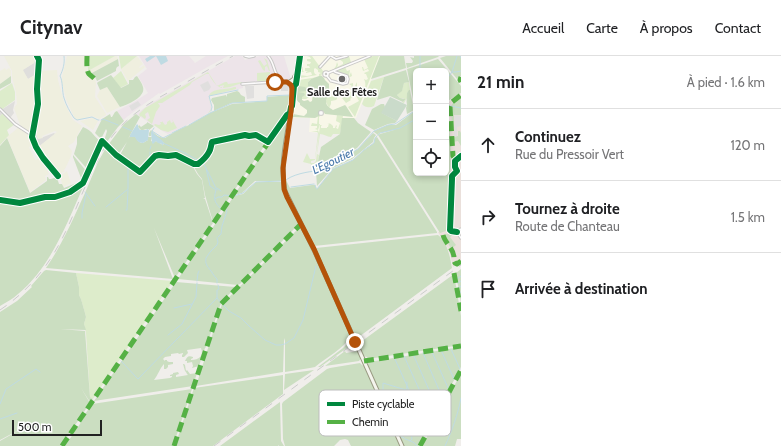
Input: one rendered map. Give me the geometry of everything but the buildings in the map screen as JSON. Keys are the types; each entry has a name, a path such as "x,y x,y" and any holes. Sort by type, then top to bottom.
{"main road":[{"path":"299,56 296,74 292,83 292,104 284,156 283,181 286,194 314,249 377,390"},
{"path":"398,436 402,446"}],"street":[{"path":"38,56 38,104 32,135 38,150 58,176"},
{"path":"245,56 254,56"},
{"path":"268,56 271,59 277,77 283,81"},
{"path":"320,67 331,56 334,59 337,59 347,56"},
{"path":"334,70 335,72 347,76 347,83 343,84 331,82 328,75 334,70 370,56"},
{"path":"242,84 283,81 292,83"},
{"path":"0,109 15,124 32,135"},
{"path":"461,156 455,162 457,172 452,177 450,230 457,232 461,229"},
{"path":"457,232 461,238"}],"shaded area":[{"path":"139,56 189,56 195,63 206,56 228,56 160,94 159,93 123,120 117,111 148,93 138,76 147,69"},
{"path":"235,56 242,56 245,60 260,56 268,57 277,80 242,82 243,88 209,96 212,108 210,112 168,134 136,114 151,103"},
{"path":"270,56 284,56 291,79 284,80 278,76"},
{"path":"300,56 381,56 356,118 342,118 340,134 309,132 310,118 294,118 292,114"},
{"path":"38,58 38,73 28,79 22,70 34,63 35,59"},
{"path":"208,81 211,87 209,90 204,92 200,85"},
{"path":"285,82 289,85 288,91 281,91 281,83"},
{"path":"245,86 254,86 254,98 247,99"},
{"path":"461,94 461,261 453,267 449,250 438,232 449,230 451,158 449,102"},
{"path":"15,101 13,110 14,113 10,118 4,113 0,116 0,110"},
{"path":"138,101 141,105 132,111 129,106"},
{"path":"455,115 461,116 461,126 457,127 457,136 454,137"},
{"path":"34,127 38,139 54,133 55,134 37,148 33,136"}],"green space":[{"path":"4,56 37,56 38,58 35,59 34,63 23,70 28,79 38,73 37,104 31,133 20,125 14,108 17,104 12,71"},
{"path":"67,56 86,56 87,73 94,78 96,82 95,97 106,115 99,119 92,116 75,119 66,99 62,83"},
{"path":"87,56 115,56 88,71"},
{"path":"117,56 118,59 90,74 89,73 88,71"},
{"path":"119,56 137,56 121,69"},
{"path":"137,56 143,64 139,67 140,68 144,65 145,67 128,81 121,69"},
{"path":"307,56 312,56 323,71 322,76 319,76 321,73 315,68 314,72 317,75 300,78 300,75 312,75 311,72 306,73 308,71 305,71 305,68 310,68 307,64 310,64 311,62 307,61 307,59 311,59"},
{"path":"348,56 352,63 335,70 334,69 337,62 337,67 343,64 343,62 339,59 344,59"},
{"path":"379,56 355,117 348,107 359,101 351,87 352,86 349,84 353,83 353,87 355,88 357,82 357,87 359,88 361,86 360,88 362,89 364,87 360,95 363,92 365,88 364,79 368,79 364,73 369,71 368,69 363,71 362,67 364,70 368,68 364,59"},
{"path":"380,56 404,56 406,68 371,79"},
{"path":"414,56 439,56 407,68 406,63 412,63 413,61 410,57 414,58"},
{"path":"446,56 461,56 461,76 457,79 440,58"},
{"path":"264,58 267,60 270,71 267,66 265,67 265,71 263,70 258,61 260,60 264,66 267,64"},
{"path":"118,59 119,66 117,67 116,71 97,81 95,77 90,74"},
{"path":"438,59 446,68 420,68 420,65"},
{"path":"420,65 420,68 413,68 413,99 407,69"},
{"path":"301,67 303,67 304,72 301,72 300,74"},
{"path":"345,67 347,71 350,70 349,77 351,72 352,76 348,78 347,76 335,72"},
{"path":"5,68 6,70 9,68 11,71 11,76 0,84 0,71"},
{"path":"57,70 64,102 73,120 82,126 74,142 68,146 72,151 64,170 65,171 58,175 37,148 57,132 55,131 42,136 43,138 38,139 34,127 39,104 39,71"},
{"path":"406,70 409,82 404,83 402,91 397,95 405,100 403,102 390,96 377,100 384,77"},
{"path":"121,71 128,84 120,88 113,78"},
{"path":"208,72 216,85 209,74 206,74 162,103 158,103 160,106 156,112 152,124 147,120 150,118 148,112 145,114 145,119 141,116 140,117 139,114 145,108"},
{"path":"270,72 267,76 267,81 257,81 257,73"},
{"path":"449,72 461,86 461,93 449,100"},
{"path":"111,75 121,88 129,84 129,80 133,80 137,76 143,87 142,94 135,100 120,107 107,87 100,90 97,83"},
{"path":"11,76 11,83 0,89 0,84"},
{"path":"322,76 329,84 329,93 326,102 328,107 333,110 345,105 353,117 325,114 323,111 319,112 319,116 315,118 292,117 293,114 304,116 307,113 307,110 300,105 297,100 296,96 298,86 305,87 307,89 307,91 298,92 304,93 305,95 302,97 302,100 308,100 310,102 312,101 313,94 317,92 317,89 308,86 308,82"},
{"path":"318,77 311,79 308,82 309,86 317,89 317,92 306,99 302,99 297,92 295,105 293,107 297,80 299,82 299,80"},
{"path":"384,77 374,106 366,107 362,104 371,81"},
{"path":"225,82 228,84 242,82 230,87 223,88 224,85 217,86"},
{"path":"409,82 410,90 407,93 407,98 404,103 402,103 405,100 397,95 402,90 404,83"},
{"path":"12,83 15,92 15,100 1,110 0,91"},
{"path":"107,87 120,107 107,113 97,96 100,90"},
{"path":"236,87 236,89 209,96 212,92 220,89"},
{"path":"410,90 413,111 407,114 406,108 407,93"},
{"path":"237,91 245,97 245,102 231,103 214,111 214,105 211,100 212,98 226,95 227,97 227,94"},
{"path":"352,91 353,95 355,96 346,103 342,98"},
{"path":"291,95 289,108 267,141 256,135 251,136 245,134 213,141 210,143 210,150 201,161 192,157 200,162 198,163 193,163 175,154 167,156 157,154 140,171 120,155 127,142 118,155 108,145 124,124 136,114 140,117 128,139 130,136 135,136 139,142 143,143 148,140 148,137 152,137 151,141 156,141 163,145 164,143 155,136 152,131 151,136 149,136 151,130 159,137 165,138 210,113 232,104 267,101 267,97"},
{"path":"338,95 340,97 337,97 336,100 331,101 329,108 326,102 327,96 330,97"},
{"path":"390,97 407,105 397,121 381,113"},
{"path":"461,97 461,115 454,115 454,128 452,128 451,107 452,104"},
{"path":"384,104 385,107 382,113 397,121 374,130 365,125 372,109"},
{"path":"117,111 124,121 106,143 104,141 107,131 106,129 101,139 95,133 102,119 110,114 112,117"},
{"path":"413,112 413,176 449,176 449,119 451,152 449,230 440,233 378,135 374,132 388,125 396,125","holes":["394,130 378,135 379,133"]},
{"path":"3,113 15,124 7,130 9,135 0,145 0,116"},
{"path":"289,115 281,170 282,181 255,181 242,193 234,195"},
{"path":"320,115 320,124 318,130 315,129 317,126 311,126 312,123 317,124 318,116"},
{"path":"337,115 343,116 340,134 333,134 331,137 320,134 317,154 319,155 317,166 318,169 315,170 311,164 303,162 307,153 310,159 315,159 318,133 311,131 318,130 319,133 315,160 311,161 311,163 316,161 320,125 322,125 321,128 327,128 329,123 333,126 333,128 335,128 336,125 336,128 338,129 340,123 336,121"},
{"path":"93,118 98,121 93,130 80,121"},
{"path":"342,118 354,118 358,123 371,132 357,148 318,169 317,166 321,147 340,134"},
{"path":"172,119 177,128 168,132 161,130 154,125 161,124 160,122 162,121 165,125 170,120 171,123 173,122"},
{"path":"147,122 154,126 149,130 141,130 138,127 139,125 141,127"},
{"path":"19,127 27,132 33,146 29,147 35,160 38,159 36,153 39,152 49,174 45,176 46,180 30,192 7,137"},
{"path":"83,127 101,142 88,170 74,154 77,144 77,137"},
{"path":"458,131 461,133 461,146 458,141 453,142 453,137 458,136"},
{"path":"373,133 376,135 373,142 352,159 333,168 317,186 316,172 358,149"},
{"path":"245,136 256,136 267,142 213,222 202,179 194,167 187,161 196,165 201,163 210,152 212,143"},
{"path":"377,137 437,233 314,246 286,192 286,180 290,188 315,185 317,189 333,169 353,160 374,143 375,138"},
{"path":"7,138 30,193 47,181 47,177 49,179 54,178 55,172 58,176 57,178 59,184 62,184 64,188 79,182 85,183 58,243 49,257 30,283 16,296 0,306 0,146"},
{"path":"107,146 115,155 139,173 141,173 158,155 169,157 176,156 186,161 193,167 202,180 205,198 203,199 205,199 213,223 175,278 154,228 173,279 46,268 72,222 98,162"},
{"path":"73,155 87,172 83,181 80,180 81,178"},
{"path":"67,171 71,183 63,187 60,176"},
{"path":"256,182 282,182 283,193 299,224 238,285 178,279 234,196 243,194"},
{"path":"301,226 351,336 348,341 315,367 285,372 285,338 283,372 196,386 222,304"},
{"path":"453,232 454,234 450,237 456,245 451,249 444,235"},
{"path":"438,235 446,246 452,268 356,339 316,248"},
{"path":"461,269 461,304 456,273"},
{"path":"44,271 76,273 79,295 86,317 84,324 86,330 60,329 85,331 90,397 93,399 90,402 81,388 90,403 61,446 0,446 0,441 30,424 0,440 0,312 17,301 32,287 31,286"},
{"path":"76,273 173,281 93,399 90,397 86,333 84,324 86,317 79,295"},
{"path":"454,274 461,316 461,345 368,359 367,357 363,356 358,344"},
{"path":"176,282 235,287 221,303 199,366 192,368 192,362 187,363 187,361 185,361 189,356 193,357 191,360 200,357 202,353 201,348 187,350 188,353 184,357 182,357 183,353 171,354 171,356 163,359 165,361 167,360 169,362 173,362 173,364 168,365 166,369 164,369 164,364 154,380 170,378 172,376 170,375 178,372 179,374 176,375 176,377 188,375 185,371 184,364 186,371 187,370 190,374 197,373 193,386 94,401"},
{"path":"352,340 354,343 318,367 343,348"},
{"path":"461,347 461,367 449,390 378,390 367,365 369,362"},
{"path":"345,351 346,353 358,351 361,358 359,361 325,366"},
{"path":"360,363 364,366 375,390 319,390 319,436 396,436 400,446 351,446 348,440 345,439 340,440 334,446 285,446 283,439 283,402 330,368"},
{"path":"314,370 284,390 285,374"},
{"path":"461,373 461,439 457,439 455,446 422,446 427,436 451,436 451,392"},
{"path":"283,375 283,394 213,446 175,446 194,388"},
{"path":"192,389 173,446 65,446 92,404"},
{"path":"280,402 281,441 284,446 220,446"},
{"path":"399,436 424,436 419,446 403,446"}],"water":[{"path":"150,56 156,56 147,62 145,59"},
{"path":"156,56 166,56 168,61 161,65"},
{"path":"137,124 140,130 149,130 148,140 143,143 138,141 135,137 130,137"},
{"path":"152,131 164,143 162,146 162,144 156,141 153,144 152,143"}],"waterway":[{"name":"L'Egoutier","path":"64,56 64,66 60,76 64,98 70,111 77,120 92,117 99,120"},
{"path":"420,56 420,68"},
{"path":"449,76 452,72 457,56"},
{"path":"452,72 461,71"},
{"path":"211,111 212,107 209,96 238,90"},
{"path":"189,125 232,103 267,101 267,96 291,95"},
{"name":"L'Egoutier","path":"451,106 461,108"},
{"name":"L'Egoutier","path":"285,181 300,174 318,171 358,149 374,131 388,125 395,124 413,112"},
{"name":"L'Egoutier","path":"101,120 103,119 118,125"},
{"path":"378,135 380,133 400,128 413,121"},
{"path":"172,133 186,126"},
{"name":"L'Egoutier","path":"123,127 132,131"},
{"path":"154,128 152,131 163,138 171,134"},
{"path":"317,189 333,169 353,160 374,143 377,136"},
{"name":"L'Egoutier","path":"163,143 203,163 206,168 210,186 216,190 216,203 222,210 224,207"},
{"path":"142,169 150,161 150,152"},
{"path":"456,162 460,158"},
{"path":"106,207 128,189 128,168 130,166"},
{"name":"L'Egoutier","path":"207,170 217,190"},
{"name":"L'Egoutier","path":"215,199 224,195 234,196 243,193 256,182 282,181"},
{"path":"291,187 314,184"},
{"name":"L'Egoutier","path":"217,188 221,191"},
{"path":"126,210 128,190"},
{"path":"85,192 95,206"},
{"path":"82,218 86,194"},
{"path":"218,237 221,234 227,211 225,207"},
{"path":"217,238 217,245 206,258 207,266 217,279 217,283"},
{"path":"285,344 294,338 303,320 316,266"},
{"path":"197,281 199,271"},
{"path":"457,279 461,276"},
{"path":"168,335 182,324 196,297 197,283"},
{"path":"218,285 219,289 217,290 217,298 221,303"},
{"path":"121,361 138,379 217,298"},
{"path":"174,308 192,304"},
{"path":"223,305 229,311 241,318 265,340 276,345 284,344"},
{"path":"451,349 460,369"},
{"path":"441,350 454,379"},
{"path":"432,352 449,390"},
{"path":"423,353 439,390"},
{"path":"413,354 429,390"},
{"path":"404,356 419,390"},
{"path":"394,357 409,390"},
{"path":"0,404 6,389 36,369 40,372"},
{"path":"407,382 407,390"},
{"path":"383,390 383,383 406,390"},
{"path":"451,431 461,398"},
{"path":"0,419 17,413"},
{"path":"410,441 412,436"},
{"path":"445,446 449,436"},
{"path":"400,437 403,437 417,446"}],"railway":[{"path":"0,310 25,290 52,257 65,233 101,153 109,140 121,126 153,101 233,56"},
{"path":"214,446 461,265"}],"marked path":[{"path":"87,56 88,72 97,82"},
{"path":"461,77 461,82"},
{"path":"456,160 453,156 450,107 452,102 461,95"},
{"path":"62,446 270,140"},
{"path":"174,446 221,304 301,224"},
{"path":"443,235 453,252 453,259 455,263 457,264 461,261"},
{"path":"454,273 461,311"},
{"path":"364,361 461,346"},
{"path":"450,390 461,370"},
{"path":"420,446 425,436"}],"cycle path":[{"path":"37,56 39,60 37,89 38,104 32,137 43,158 58,176"},
{"path":"0,200 20,203 45,197 55,197 70,192 83,183 102,141 116,155 140,172 155,156 159,155 176,155 194,164 198,164 208,154 212,142 245,135 256,135 268,142 290,113 300,56"},
{"path":"457,232 450,230 452,176 457,171 455,161 461,156"}],"place":[{"name":"Salle des Fêtes","path":"342,79"}],"route":[{"path":"275,82 287,82 292,88 292,104 283,168 285,192 314,249 355,342"}]}
